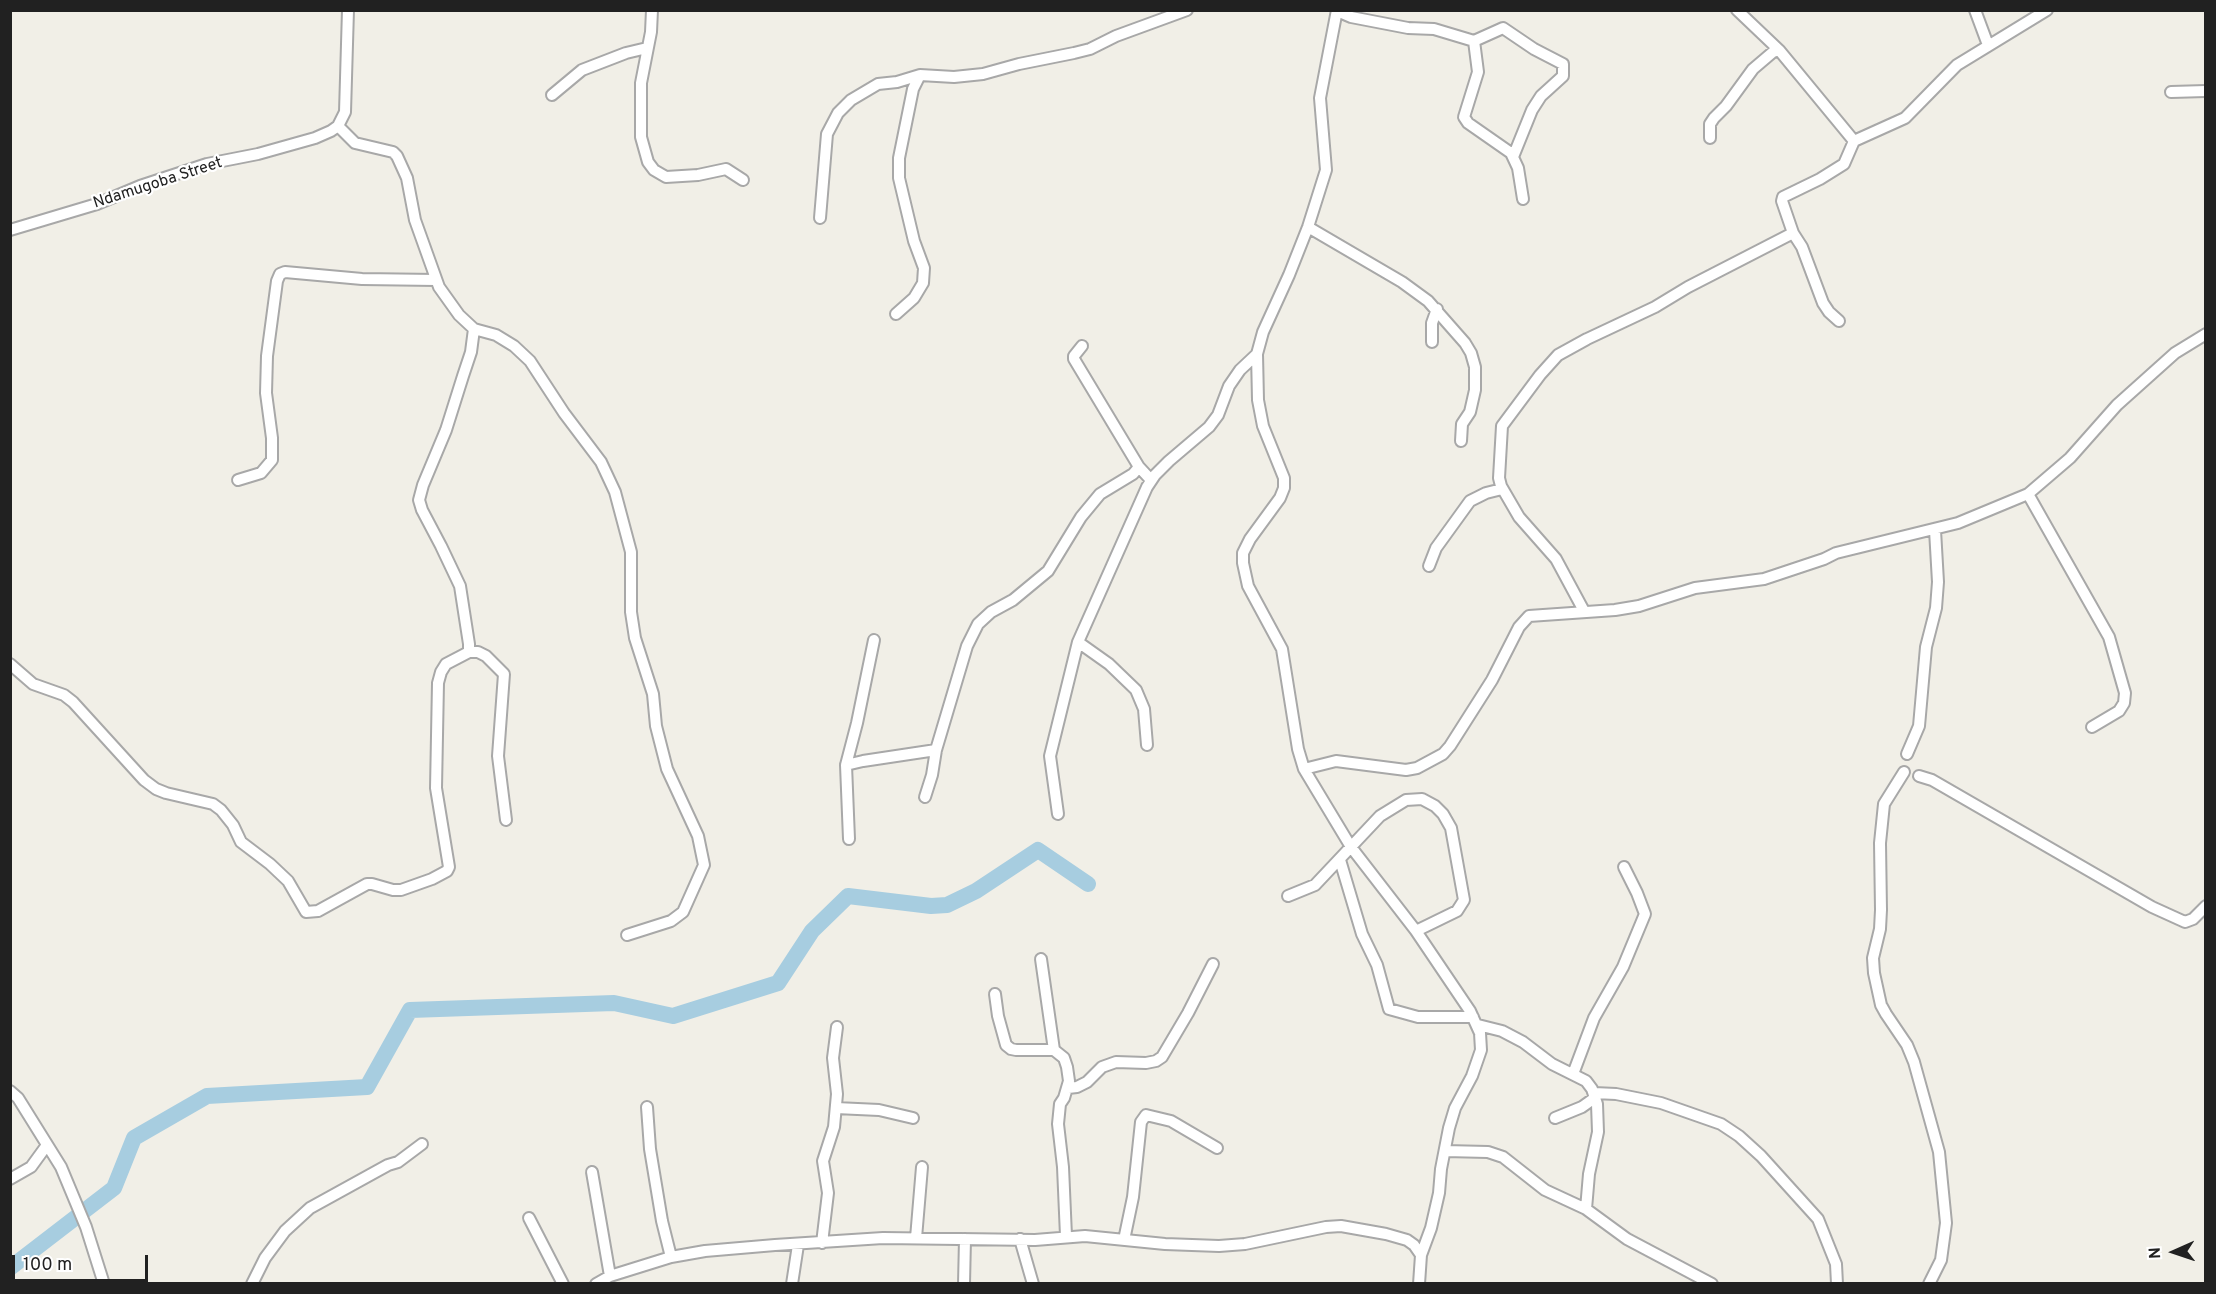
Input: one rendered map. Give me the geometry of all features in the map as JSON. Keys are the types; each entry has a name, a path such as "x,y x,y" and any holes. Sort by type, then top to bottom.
{"street":[{"path":"348,10 345,112 338,126 355,142 393,152 403,164 415,220 436,280 459,315 474,329 496,335 514,346 530,361 564,413 601,462 615,492 625,525 630,552 631,612 635,638 653,694 656,726 667,769 698,836 704,865 683,912 671,921 627,935"},
{"path":"652,10 651,32 641,83 640,120 641,137 648,162 654,170 666,177 698,175 726,169 743,180"},
{"path":"820,218 827,134 838,113 851,100 878,84 897,82 920,75 954,77 983,74 1019,63 1074,53 1090,49 1116,36 1187,10"},
{"path":"1737,10 1779,50 1854,141"},
{"path":"1975,10 1988,45"},
{"path":"1839,321 1828,312 1823,303 1802,248 1793,233 1782,201 1783,197 1844,165 1854,141 1905,118 1957,65 2047,10"},
{"path":"1419,1284 1420,1256 1431,1228 1440,1193 1441,1169 1449,1128 1455,1108 1472,1076 1481,1050 1482,1039 1476,1021 1416,931 1351,847 1304,769 1298,749 1282,649 1245,577 1243,553 1250,539 1280,498 1284,488 1284,478 1263,426 1258,400 1257,354 1263,332 1308,227 1326,170 1320,98 1337,11 1351,17 1408,28 1434,28 1474,41 1503,28 1534,49 1563,64 1563,76 1541,96 1532,110 1513,157"},
{"path":"1474,41 1478,72 1464,117 1468,123 1505,147 1513,157 1518,168 1523,199"},
{"path":"552,95 582,70 626,53 647,48"},
{"path":"1710,138 1710,124 1714,118 1726,106 1753,69 1773,52 1779,50"},
{"path":"896,314 914,298 923,283 924,268 914,241 899,178 899,158 913,89 920,75"},
{"path":"2171,92 2205,91"},
{"name":"Ndamugoba Street","path":"10,230 96,204 140,186 207,164 258,154 315,138 338,126"},
{"path":"1308,227 1401,282 1437,309 1465,343 1475,367 1475,390 1472,407 1462,424 1461,441"},
{"path":"1584,611 1556,559 1518,517 1502,489 1499,478 1501,428 1554,358 1793,233"},
{"path":"238,480 261,473 272,460 272,438 266,393 267,356 277,281 280,274 294,272 362,279 436,280"},
{"path":"1432,342 1432,323 1437,309"},
{"path":"469,652 465,607 460,586 419,500 453,409 471,352 474,329"},
{"path":"1304,769 1335,761 1406,770 1417,768 1443,754 1492,680 1525,618 1535,614 1615,610 1639,606 1695,588 1764,579 1824,560 1836,553 1935,530 1971,518 2028,494 2070,458 2117,405 2175,353 2205,334"},
{"path":"1082,346 1074,359 1139,467 1151,480"},
{"path":"1058,814 1050,756 1078,642 1151,480 1169,461 1209,427 1218,415 1229,386 1240,370 1257,354"},
{"path":"925,797 932,775 936,750 970,636 978,624 991,612 1013,600 1047,571 1081,517 1100,494 1133,474 1139,467"},
{"path":"1429,566 1436,548 1470,501 1486,493 1502,489"},
{"path":"2028,494 2109,637 2125,693 2120,711 2092,727"},
{"path":"1907,754 1919,726 1926,647 1936,608 1938,582 1935,530"},
{"path":"849,839 846,765 857,723 873,640"},
{"path":"1078,642 1109,664 1136,690 1144,709 1147,745"},
{"path":"10,664 33,684 64,695 73,702 144,780 156,789 166,794 213,804 221,810 233,825 241,842 288,881 306,912 310,913 367,884 400,890 447,871 449,867 436,788 438,684 441,672 447,664 469,652 478,652 486,656 504,674 505,685 499,722 498,756 506,820"},
{"path":"846,765 863,760 936,750"},
{"path":"1904,772 1884,804 1880,843 1880,929 1874,957 1874,973 1881,1005 1907,1045 1914,1062 1939,1152 1946,1223 1941,1260 1929,1284"},
{"path":"1919,776 1932,780 2095,875 2185,922 2205,906"},
{"path":"1288,896 1315,885 1380,816 1406,800 1422,799 1435,806 1443,814 1451,828 1464,900 1457,911 1416,931"},
{"path":"1340,860 1362,934 1377,965 1389,1009 1418,1017 1476,1021 1512,1036 1552,1064 1586,1081 1595,1095 1598,1132 1589,1174 1586,1209"},
{"path":"1573,1074 1594,1018 1623,967 1645,914 1624,867"},
{"path":"1041,959 1054,1050"},
{"path":"1068,1088 1087,1082 1102,1067 1116,1062 1146,1063 1162,1057 1213,964"},
{"path":"996,994 998,1016 1006,1045 1016,1050 1054,1050 1064,1058 1069,1081 1058,1112 1058,1136 1063,1167 1066,1236"},
{"path":"822,1243 828,1193 823,1161 831,1142 836,1108 837,1094 833,1058 837,1027"},
{"path":"10,1090 18,1098 61,1167 86,1227 104,1284"},
{"path":"1555,1118 1582,1107 1595,1095 1616,1094 1661,1103 1721,1124 1739,1136 1761,1156 1818,1220 1836,1264 1837,1284"},
{"path":"647,1107 650,1149 662,1221 671,1257"},
{"path":"836,1108 879,1110 913,1118"},
{"path":"1124,1240 1133,1197 1141,1122 1146,1115 1164,1118 1178,1124 1217,1148"},
{"path":"252,1284 265,1258 278,1240 310,1208 388,1165 398,1162 422,1144"},
{"path":"10,1179 31,1167 47,1145"},
{"path":"1445,1151 1488,1152 1503,1157 1545,1190 1586,1209 1627,1239 1712,1284"},
{"path":"916,1238 922,1167"},
{"path":"592,1172 610,1276"},
{"path":"529,1218 563,1284"},
{"path":"596,1284 610,1276 671,1257 705,1251 853,1239 1050,1239 1066,1236 1219,1246 1245,1244 1341,1226 1407,1240 1414,1245 1420,1256"},
{"path":"964,1284 965,1239"},
{"path":"1020,1239 1033,1284"},
{"path":"792,1284 798,1245"}],"waterway":[{"path":"10,1268 114,1188 134,1138 207,1096 367,1087 410,1010 614,1003 673,1016 778,983 812,931 848,896 931,906 947,905 976,891 1038,850 1088,884"}]}
